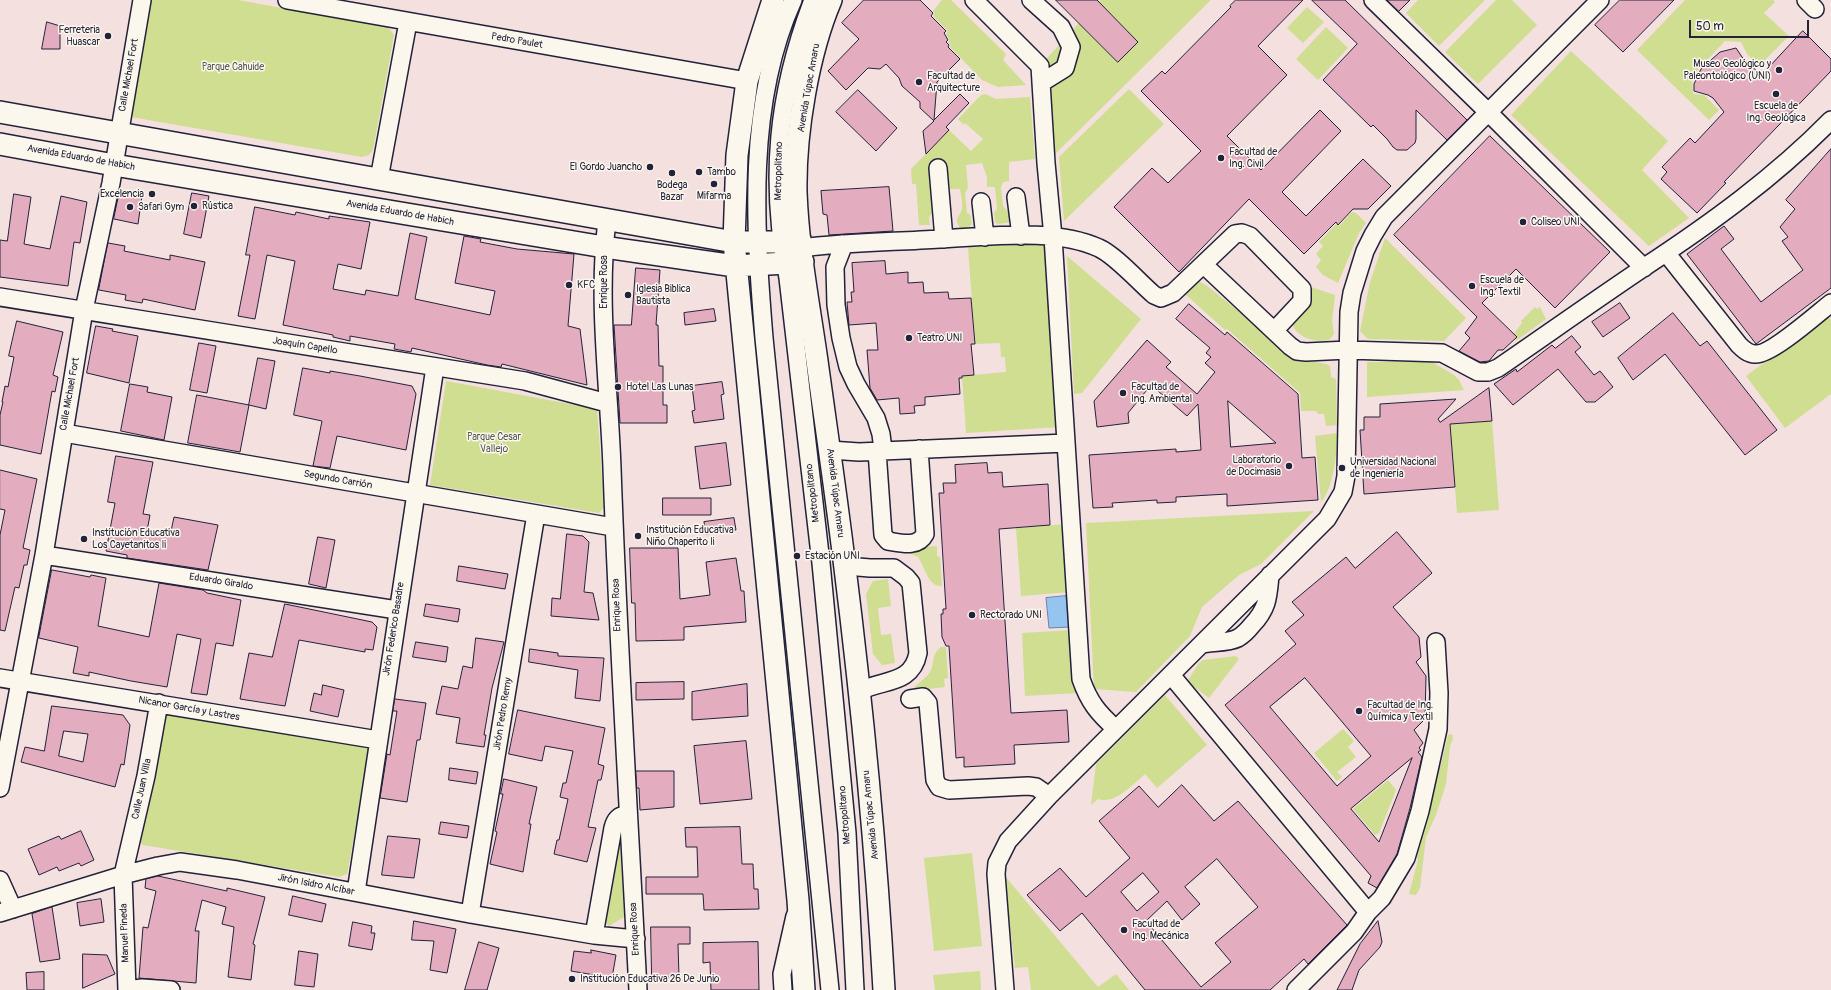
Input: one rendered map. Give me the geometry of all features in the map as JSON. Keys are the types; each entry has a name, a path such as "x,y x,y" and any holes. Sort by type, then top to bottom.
{"main road":[{"path":"773,0 747,81 737,155 734,242 735,266 798,900 804,990"},
{"name":"Avenida Túpac Amaru","path":"831,0 818,39 801,118 796,174 797,213 794,251 830,450 860,691 877,873 884,990"},
{"path":"0,112 734,242 758,242 794,251"},
{"name":"Avenida Eduardo de Habich","path":"0,144 114,165 604,248 735,266 759,266 794,251"}],"street":[{"name":"Calle Michael Fort","path":"0,788 44,555 84,310 114,165 142,0"},
{"name":"Pedro Paulet","path":"287,0 747,81"},
{"name":"Metropolitano","path":"793,0 781,30 771,68 764,106 758,161 758,242 764,338 830,990"},
{"name":"Metropolitano","path":"813,0 796,48 782,111 778,174 794,251 821,563 846,825 855,990"},
{"path":"974,0 1040,66 1046,163 1053,237 1081,679 1086,695 1094,708 1116,729"},
{"path":"1031,0 1061,28 1071,47 1065,68 1041,82"},
{"path":"1373,0 1489,113 1644,268"},
{"path":"1005,990 996,874 997,863 1008,841 1049,796 1327,519 1343,492 1347,457 1349,312 1352,293 1372,235 1384,218 1600,0"},
{"path":"379,179 408,22"},
{"path":"1204,265 1274,331 1297,350 1306,352 1348,350 1442,353 1478,372 1488,372 1498,368 1644,268 1667,254 1772,176 1829,125"},
{"path":"938,168 944,239"},
{"path":"1016,197 1021,236"},
{"path":"981,202 985,237"},
{"name":"Enrique Rosa","path":"607,220 602,276 607,403 612,466 613,527 638,990"},
{"path":"794,251 842,244 985,237 1053,237 1083,242 1100,248 1154,295 1160,298 1173,293 1235,234 1242,233 1250,236 1299,286 1303,293 1299,304 1274,331"},
{"path":"842,244 842,249 835,267 836,305 841,338 848,367 876,418 881,434 880,450 883,535 888,541 914,543 922,540 925,534 919,449"},
{"path":"1667,254 1739,344 1746,351 1755,354 1766,351 1779,344 1831,303"},
{"name":"Joaquín Capello","path":"0,298 84,310 525,381 607,403"},
{"name":"Jirón Federico Basadre","path":"356,892 397,610 417,492 425,428 435,367"},
{"name":"Segundo Carrión","path":"64,433 417,492 613,527"},
{"path":"830,450 859,452 1066,443"},
{"name":"Jirón Pedro Remy","path":"470,914 536,514"},
{"name":"Eduardo Giraldo","path":"44,555 397,610"},
{"path":"844,562 858,567 894,568 900,571 911,583 918,653 916,662 911,670 900,679 872,685 860,691"},
{"path":"1202,644 1232,640 1247,631 1262,615 1266,608 1270,575"},
{"path":"1296,990 1354,932 1368,912 1382,898 1406,858 1420,812 1438,729 1436,642"},
{"path":"1171,675 1368,912"},
{"name":"Nicanor García y Lastres","path":"0,678 378,740"},
{"path":"910,699 923,697 928,703 935,780 939,788 949,790 1028,786 1040,789 1049,796"},
{"name":"Calle Juan Villa","path":"124,875 146,776 159,703"},
{"path":"594,934 613,828 618,818 624,815 628,816"},
{"name":"Jirón Isidro Alcíbar","path":"7,911 124,875 180,862 237,870 470,914 594,934 636,939"},
{"name":"Manuel Pineda","path":"124,875 127,990"},
{"path":"0,880 7,911"},
{"path":"783,990 782,974 798,900"},
{"path":"127,990 142,988 171,990"}],"green space":[{"name":"Parque Cahuide","path":"146,0 238,0 388,27 394,35 373,150 369,155 362,157 131,117 128,111"},
{"path":"942,0 951,0 1006,54 1003,60 1026,85 998,87 982,80 950,47 951,45 948,42 950,40 946,34 948,31 933,16 935,13 933,11"},
{"path":"1101,0 1211,0 1046,163 1040,66 1079,23 1118,62 1138,42 1099,2"},
{"path":"1418,0 1485,0 1439,46 1406,13"},
{"path":"1496,0 1512,0 1537,25 1478,84 1445,52"},
{"path":"1685,0 1773,0 1775,2 1764,13 1789,36 1759,66 1747,54 1741,42 1725,41 1692,76 1693,94 1704,95 1719,110 1709,120 1637,50"},
{"path":"1307,7 1324,22 1303,43 1287,28"},
{"path":"1326,27 1348,48 1318,80 1296,59"},
{"path":"1571,51 1668,141 1642,170 1689,218 1649,246 1511,115"},
{"path":"1129,89 1164,124 1064,221 1059,157"},
{"path":"985,94 996,99 1030,97 1035,159 1009,162 1009,181 1003,182 1001,187 1003,206 1014,219 1013,222 998,224 995,222 994,213 997,209 995,187 987,187 987,177 982,163 966,165 968,188 965,193 967,213 970,214 972,224 968,228 961,229 957,223 957,219 962,209 960,189 950,189 947,164 934,166 934,183 930,189 932,213 929,217 930,225 919,225 916,184 912,184 911,169 949,130 971,151 983,139 965,123 964,125 958,119 981,95"},
{"path":"1352,212 1356,213 1366,223 1359,233 1338,283 1323,275 1316,267 1321,260 1316,254 1323,246 1319,242 1336,224 1339,226"},
{"path":"1385,238 1466,318 1444,341 1368,339 1360,331 1370,282"},
{"path":"1047,242 1060,427 966,433 962,376 1006,372 1005,357 1001,357 1000,343 975,344 968,247"},
{"path":"1067,256 1141,319 1082,393 1074,394"},
{"path":"1198,281 1206,285 1285,349 1305,360 1330,366 1331,377 1336,379 1337,425 1326,426 1324,414 1318,414 1316,411 1301,411 1300,393 1185,294"},
{"path":"1311,287 1335,295 1332,321 1334,334 1329,340 1318,341 1302,336 1294,329 1292,324"},
{"path":"1535,307 1537,309 1540,307 1546,319 1517,340 1515,339 1517,336 1514,333 1522,323 1521,321"},
{"path":"1828,315 1831,320 1831,394 1785,428 1746,376"},
{"path":"1367,362 1432,362 1454,375 1459,380 1464,390 1367,397"},
{"name":"Parque Cesar Vallejo","path":"446,381 597,409 604,507 599,513 430,485"},
{"path":"1492,421 1499,510 1457,513 1450,424"},
{"path":"1337,433 1332,479 1321,502 1315,436"},
{"path":"1314,511 1261,564 1239,575 1202,607 1190,636 1136,692 1094,689 1086,523"},
{"path":"1068,524 1070,592 1021,596 1016,528"},
{"path":"937,546 937,556 940,557 942,586 933,583 930,580 918,557 897,548"},
{"path":"888,579 891,606 878,608 881,635 891,634 895,663 882,665 873,654 866,594 873,581"},
{"path":"1073,630 1077,693 1025,696 1022,633"},
{"path":"941,647 946,647 948,678 944,679 945,687 912,691 931,670 936,652"},
{"path":"1236,656 1239,659 1209,698 1189,683 1188,680 1199,663 1203,660"},
{"path":"1165,695 1207,745 1157,788 1145,774 1117,796 1111,799 1098,799 1091,805 1096,764"},
{"path":"171,712 366,747 370,751 347,874 339,877 143,845 138,839 161,718"},
{"path":"1343,729 1354,741 1348,747 1356,757 1337,772 1342,777 1337,781 1314,753"},
{"path":"1452,734 1453,739 1450,746 1446,784 1436,815 1426,837 1420,888 1416,895 1409,894 1418,860 1413,848 1433,776 1441,765 1448,735"},
{"path":"1388,780 1396,790 1379,833 1375,835 1353,809"},
{"path":"620,840 624,917 609,926 604,921"},
{"path":"972,853 982,946 934,951 924,858"},
{"path":"1004,875 1098,987 1116,974 1129,990 1031,990 1028,967 1015,968"},
{"path":"980,971 981,990 935,990 933,975"}],"water":[{"path":"1066,596 1069,627 1049,628 1046,598"}],"building":[{"name":"Facultad de Arquitecture","path":"864,0 920,0 933,13 931,16 946,31 944,33 948,40 946,42 949,45 948,47 960,59 937,82 934,120 960,94 969,103 946,127 949,130 926,154 923,131 934,121 920,108 920,102 902,86 899,78 886,64 880,69 868,68 846,90 828,71 859,39 842,23"},
{"path":"1056,0 1097,0 1138,42 1118,62"},
{"name":"Facultad de Ing. Civil","path":"1236,0 1303,0 1258,46 1287,75 1227,136 1261,170 1320,110 1341,131 1282,192 1306,216 1363,159 1391,186 1368,209 1353,209 1338,225 1336,222 1304,254 1249,199 1179,272 1114,207 1152,168 1168,183 1201,151 1141,91 1162,71 1165,74 1231,7 1230,6"},
{"path":"1312,0 1345,0 1467,120 1447,140 1416,110 1415,143 1407,150 1397,150 1393,147 1373,125 1371,127 1323,80 1357,44"},
{"path":"1387,0 1410,0 1399,11"},
{"path":"1620,0 1674,0 1623,52 1595,25"},
{"path":"47,22 60,26 60,49 42,49"},
{"path":"1803,31 1831,59 1831,71 1724,182 1726,183 1697,213 1661,179 1667,172 1662,167 1690,138 1695,143 1724,112 1713,98 1694,91 1694,84 1701,69 1720,52 1736,48 1742,57 1761,75"},
{"path":"858,90 897,128 876,151 836,112"},
{"name":"Coliseo UNI","path":"1490,136 1610,252 1555,308 1516,269 1482,303 1517,337 1503,350 1498,350 1489,361 1480,362 1459,351 1470,338 1465,333 1477,317 1394,235"},
{"path":"1831,149 1831,288 1756,344 1687,254 1724,226 1734,239 1721,249 1761,302 1803,270 1782,241 1788,237 1780,227 1795,209 1786,200"},
{"path":"889,187 893,231 829,235 827,215 823,214 821,191"},
{"path":"120,190 142,196 138,224 114,219"},
{"path":"192,193 209,196 201,238 184,234"},
{"path":"14,194 31,197 24,244 50,249 61,196 87,202 80,243 74,242 68,286 0,277 0,240 7,241"},
{"path":"255,207 295,215 296,212 329,219 329,216 370,222 361,269 338,264 333,289 365,295 366,290 398,296 410,233 427,237 415,299 490,315 495,291 455,283 464,236 481,239 480,242 517,249 574,254 568,326 580,329 587,385 502,364 501,367 487,365 412,348 411,352 394,349 395,344 350,336 350,341 333,337 333,335 283,325 295,261 267,255 255,319 238,316 250,255 246,255"},
{"path":"108,243 125,246 124,251 170,260 170,255 205,262 195,310 143,299 142,303 125,300 126,295 99,290"},
{"name":"Teatro UNI","path":"885,261 886,274 908,272 908,283 923,282 924,293 948,292 949,299 971,298 975,344 971,344 974,375 962,376 962,378 959,378 960,394 925,397 925,405 914,406 915,413 900,414 899,398 877,400 870,388 867,350 878,350 876,323 849,325 847,302 852,302 851,292 854,292 852,263"},
{"path":"636,268 660,270 656,325 658,325 659,366 663,366 663,405 667,405 667,423 620,423 614,325 631,325"},
{"path":"1620,303 1630,318 1603,337 1592,322"},
{"path":"1189,304 1225,335 1227,332 1298,394 1302,458 1315,457 1318,500 1227,506 1227,494 1176,497 1176,502 1157,503 1157,500 1112,503 1113,507 1093,508 1089,455 1176,449 1176,452 1201,450 1198,404 1187,416 1151,385 1128,413 1129,423 1097,427 1094,401 1147,340 1171,362 1166,367 1197,394 1215,372 1205,363 1211,357 1206,353 1210,348 1176,319","holes":["1228,401 1276,443 1231,447"]},
{"path":"714,309 716,321 685,325 684,313"},
{"path":"1673,313 1700,346 1707,341 1777,430 1745,455 1665,354 1633,380 1618,358"},
{"path":"17,321 63,332 53,375 58,377 55,392 52,391 41,454 0,445 0,415 5,386 8,387 14,357 9,356"},
{"path":"96,326 138,336 129,383 87,373"},
{"path":"1572,336 1581,347 1575,352 1594,375 1600,371 1613,387 1595,402 1586,402 1558,369 1513,405 1494,384 1516,369 1517,372 1552,345 1555,348"},
{"path":"199,343 216,346 207,393 190,390"},
{"path":"258,358 275,361 266,409 249,405"},
{"path":"303,368 330,373 330,371 412,386 416,394 406,450 337,436 330,468 313,466 322,421 294,415"},
{"path":"722,382 724,394 721,395 724,419 694,423 692,411 695,410 692,386"},
{"path":"130,384 148,387 147,392 172,397 164,440 121,431"},
{"path":"1489,388 1492,421 1450,424 1455,487 1364,494 1360,430 1364,430 1364,417 1380,417 1380,404 1456,399 1438,419 1440,422"},
{"path":"197,395 249,405 240,452 188,443"},
{"path":"726,443 731,485 700,489 695,447"},
{"path":"116,456 153,462 143,514 150,515 147,531 170,536 174,517 218,525 208,570 127,558 127,555 106,551 115,503 108,502"},
{"name":"Rectorado UNI","path":"987,463 988,473 1002,472 1003,487 1048,484 1050,525 999,529 1011,713 1067,710 1069,742 1014,745 1015,764 964,767 964,757 956,758 949,646 946,646 942,637 941,614 943,614 943,609 946,609 939,493 944,493 943,483 956,483 955,465"},
{"path":"0,470 37,479 23,548 30,550 27,565 24,565 19,588 15,587 5,631 0,630 0,535 5,510 0,509"},
{"path":"663,498 711,498 711,515 663,515"},
{"path":"734,518 736,530 706,534 704,522"},
{"name":"Facultad de Ing. Química y Textil","path":"1397,532 1432,573 1393,607 1419,637 1421,657 1416,662 1426,676 1425,719 1414,730 1423,743 1419,748 1421,750 1418,752 1422,757 1397,854 1377,888 1368,883 1371,876 1225,705 1296,644 1285,631 1304,615 1292,602 1346,557 1355,568","holes":["1305,678 1371,756 1337,786 1270,707","1412,758 1379,842 1351,809"]},
{"path":"567,534 583,536 589,542 584,592 593,593 599,620 551,616 552,598 560,599"},
{"path":"318,537 335,540 326,588 309,584"},
{"path":"630,548 678,548 680,599 710,595 706,562 736,558 741,591 744,591 746,622 684,627 684,640 636,641 635,603 632,603"},
{"path":"459,566 508,574 505,589 457,581"},
{"path":"52,570 90,577 91,575 106,578 98,626 149,637 159,583 203,590 207,593 241,600 233,646 216,643 207,695 191,693 201,639 177,634 167,687 89,672 89,676 73,673 78,647 39,638"},
{"path":"285,604 372,622 377,627 373,650 365,649 365,652 299,640 285,706 240,699 249,653 272,657"},
{"path":"426,604 460,609 458,622 424,616"},
{"path":"476,638 504,642 492,688 484,735 486,735 484,747 456,743 460,718 436,714 442,686 458,689 463,666 472,668"},
{"path":"416,642 448,647 446,662 413,657"},
{"path":"530,649 558,653 558,656 604,658 600,701 575,698 578,670 529,662"},
{"path":"684,682 684,699 636,700 636,683"},
{"path":"747,684 748,716 692,720 692,692"},
{"path":"323,685 344,690 338,717 310,711 314,693 321,695"},
{"path":"395,699 426,703 420,740 417,740 407,802 380,798 387,754 390,755 397,711 393,711"},
{"path":"52,706 123,715 130,725 124,765 121,764 115,787 21,762 25,747 44,751","holes":["64,731 88,734 83,762 59,756"]},
{"path":"518,710 605,728 598,764 604,766 601,780 598,780 588,827 596,828 587,862 554,854 557,840 559,840 568,799 560,797 563,783 566,783 573,751 545,746 542,761 509,754"},
{"path":"746,741 752,799 700,804 694,746"},
{"path":"450,768 478,772 476,784 449,780"},
{"path":"636,771 674,771 674,807 640,810 639,788 637,788"},
{"path":"504,779 537,787 529,824 531,824 523,872 490,864 497,832 495,831 503,794 501,794"},
{"path":"1182,785 1214,821 1238,801 1347,925 1308,964 1304,959 1270,990 1145,990 1082,913 1060,931 1027,895 1060,868 1086,897 1130,858 1099,821 1139,786 1158,807","holes":["1217,859 1258,907 1215,943 1231,962 1201,987 1146,921 1167,901 1182,920 1200,904 1185,887","1143,873 1159,892 1137,911 1121,892"]},
{"path":"441,822 469,826 467,838 439,834"},
{"path":"740,827 742,864 753,864 754,889 758,889 759,909 704,910 703,894 646,894 646,877 698,877 697,847 686,847 685,828"},
{"path":"81,831 94,860 81,866 79,863 59,871 57,867 39,875 28,849 59,836 61,839"},
{"path":"388,836 420,839 414,878 382,875"},
{"path":"158,876 227,891 227,888 265,897 253,944 255,945 251,980 228,977 234,927 222,924 226,907 202,900 195,931 199,931 196,983 139,978 143,927 148,928 156,891 145,888 146,879"},
{"path":"293,896 326,904 322,922 289,915"},
{"path":"101,899 104,922 80,926 77,903"},
{"path":"52,907 60,959 40,962 32,914"},
{"path":"414,921 456,929 447,973 430,970 434,941 412,940"},
{"path":"1378,921 1382,942 1380,947 1359,970 1352,990 1337,990 1360,944"},
{"path":"353,922 372,926 371,933 375,933 372,950 349,946"},
{"path":"651,927 690,927 690,944 678,944 679,977 652,977"},
{"path":"479,942 499,948 487,990 465,990"},
{"path":"758,942 759,990 711,990 710,962 703,963 703,943"},
{"path":"591,950 616,955 612,978 571,971 574,951 591,953"},
{"path":"299,951 318,954 314,987 295,985"},
{"path":"83,954 107,955 115,974 83,988"},
{"path":"44,972 44,990 27,990 26,973"}],"place":[{"name":"Ferreteria Huascar","path":"108,36"},
{"name":"Museo Geológico y Paleontológico (UNI)","path":"1779,70"},
{"name":"Facultad de Arquitecture","path":"919,82"},
{"name":"Escuela de Ing. Geológica","path":"1776,94"},
{"name":"Facultad de Ing. Civil","path":"1221,158"},
{"name":"El Gordo Juancho","path":"650,167"},
{"name":"Tambo","path":"699,172"},
{"name":"Bodega Bazar","path":"672,173"},
{"name":"Mifarma","path":"714,184"},
{"name":"Excelencia","path":"152,194"},
{"name":"Rústica","path":"194,206"},
{"name":"Safari Gym","path":"130,207"},
{"name":"Coliseo UNI","path":"1523,222"},
{"name":"KFC","path":"569,285"},
{"name":"Escuela de Ing. Textil","path":"1472,286"},
{"name":"Iglesia Biblica Bautista","path":"628,295"},
{"name":"Teatro UNI","path":"909,338"},
{"name":"Hotel Las Lunas","path":"618,387"},
{"name":"Facultad de Ing. Ambiental","path":"1123,393"},
{"name":"Laboratorio de Docimasia","path":"1289,466"},
{"name":"Universidad Nacional de Ingeniería","path":"1342,468"},
{"name":"Institución Educativa Niño Chaperito Ii","path":"638,536"},
{"name":"Institución Educativa Los Cayetanitos Ii","path":"84,539"},
{"name":"Estación UNI","path":"797,556"},
{"name":"Rectorado UNI","path":"972,615"},
{"name":"Facultad de Ing. Química y Textil","path":"1359,711"},
{"name":"Facultad de Ing. Mecánica","path":"1124,930"},
{"name":"Institución Educativa 26 De Junio","path":"572,979"}]}
